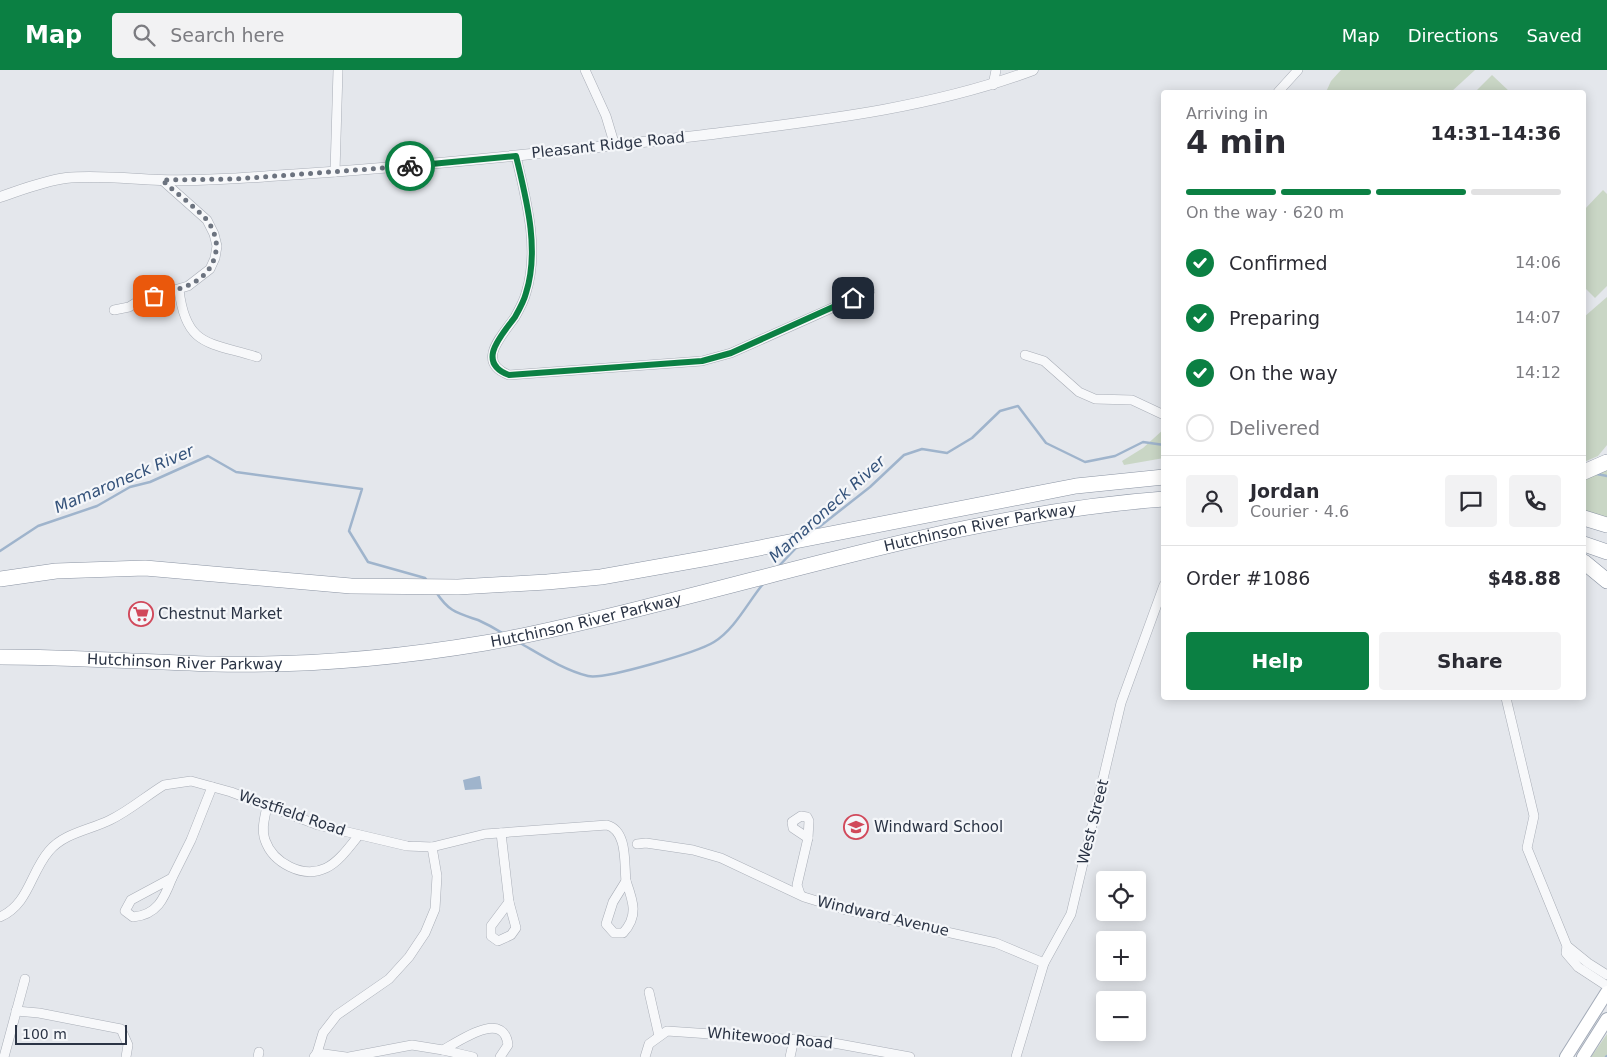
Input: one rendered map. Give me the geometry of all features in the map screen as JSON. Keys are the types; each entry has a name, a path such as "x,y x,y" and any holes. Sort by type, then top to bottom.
{"highway":[{"path":"1586,471 1607,462"},
{"name":"Hutchinson River Parkway","path":"0,579 56,571 145,568 351,586 458,587 528,584 600,577 1076,486 1161,477"},
{"name":"Hutchinson River Parkway","path":"0,657 101,658 214,664 318,662 485,643 533,634 994,522 1073,508 1161,499"},
{"path":"1586,519 1607,524"},
{"path":"1586,545 1607,552"},
{"path":"1586,564 1607,580"}],"main road":[{"path":"1566,1057 1607,992"},
{"path":"1583,1057 1607,1019"}],"street":[{"path":"335,172 338,70"},
{"path":"585,70 606,116 615,146"},
{"path":"993,85 996,70"},
{"name":"Pleasant Ridge Road","path":"0,197 65,178 236,179 335,172 615,146 796,124 936,100 993,85 1033,70"},
{"path":"1280,90 1298,70"},
{"path":"516,156 531,230 529,271 527,291 522,303 498,339 493,352 494,364 498,371 509,375 702,361 731,353 870,291"},
{"path":"114,310 129,307 140,300 179,290 200,279 210,269 217,246 214,234 207,220 162,180"},
{"path":"179,290 181,310 190,330 206,340 257,357"},
{"path":"1025,355 1044,361 1079,392 1095,399 1132,400 1161,414"},
{"name":"West Street","path":"1016,1057 1044,963 1071,914 1122,703 1161,593"},
{"path":"1506,700 1534,816 1527,848 1567,946 1566,953 1578,967 1607,986"},
{"name":"Westfield Road","path":"0,917 13,910 21,902 48,852 63,840 109,821 164,785 191,782 212,787 318,825 407,846 432,847 485,834 607,825 619,833 623,847 626,881"},
{"path":"172,878 131,900 125,911 133,917 144,916 164,899 191,840 212,787"},
{"path":"267,806 263,824 264,839 271,852 285,864 298,870 311,872 326,868 342,855 359,835"},
{"path":"501,833 509,902"},
{"path":"800,894 797,885 808,838"},
{"name":"Windward Avenue","path":"637,844 646,843 693,850 721,858 804,897 843,909 996,943 1044,963"},
{"path":"432,847 436,876 434,909 425,933 410,956 389,979 337,1015 323,1033 317,1056 348,1057 412,1045 473,1057"},
{"path":"626,881 634,905 634,914 630,926 623,933 614,933 606,924 607,915 626,881"},
{"path":"1567,946 1607,975"},
{"path":"3,1050 25,979"},
{"path":"644,1057 649,1044 659,1036 649,992"},
{"path":"16,1011 121,1029 128,1045 126,1057"},
{"path":"443,1050 484,1029 496,1028 503,1030 508,1038 508,1045 500,1057"},
{"name":"Whitewood Road","path":"659,1036 667,1031 794,1039 828,1042 910,1057"},
{"path":"790,1057 794,1039"}],"green space":[{"path":"1341,70 1475,70 1453,90 1327,90 1331,81"},
{"path":"1492,75 1508,90 1477,90"},
{"path":"1603,190 1607,194 1607,286 1595,298 1586,289 1586,208"},
{"path":"1607,297 1607,445 1598,456 1586,461 1586,315"},
{"path":"1161,432 1161,459 1124,465 1122,461 1143,448"},
{"path":"1607,467 1607,518 1586,512 1586,475"},
{"path":"1607,1034 1607,1057 1591,1057"}],"water":[{"path":"480,776 482,789 465,790 463,780"}],"waterway":[{"name":"Mamaroneck River","path":"814,531 870,487 904,455 922,449 947,453 972,438 1000,411 1018,406 1046,443 1085,462 1115,456 1143,442 1161,445"},
{"name":"Mamaroneck River","path":"0,551 38,526 97,506 130,487 150,482 208,456 236,472 362,489 349,531 368,562 425,578 428,582"},
{"name":"Mamaroneck River","path":"1597,474 1607,476"},
{"name":"Mamaroneck River","path":"777,568 797,547"},
{"name":"Mamaroneck River","path":"520,643 561,666 588,676 631,670 690,652 722,637 735,623 763,584"},
{"name":"Mamaroneck River","path":"436,592 449,608 504,634"}],"way so far":[{"path":"154,296 179,290 200,279 210,269 215,258 217,246 214,234 207,220 162,180 236,179 410,166"}],"place":[{"name":"Chestnut Market","path":"141,614"},
{"name":"Windward School","path":"856,827"}],"route":[{"path":"410,166 516,156 529,211 531,230 527,291 514,317 498,339 493,352 494,364 498,371 509,375 702,361 731,353 853,298"}]}
